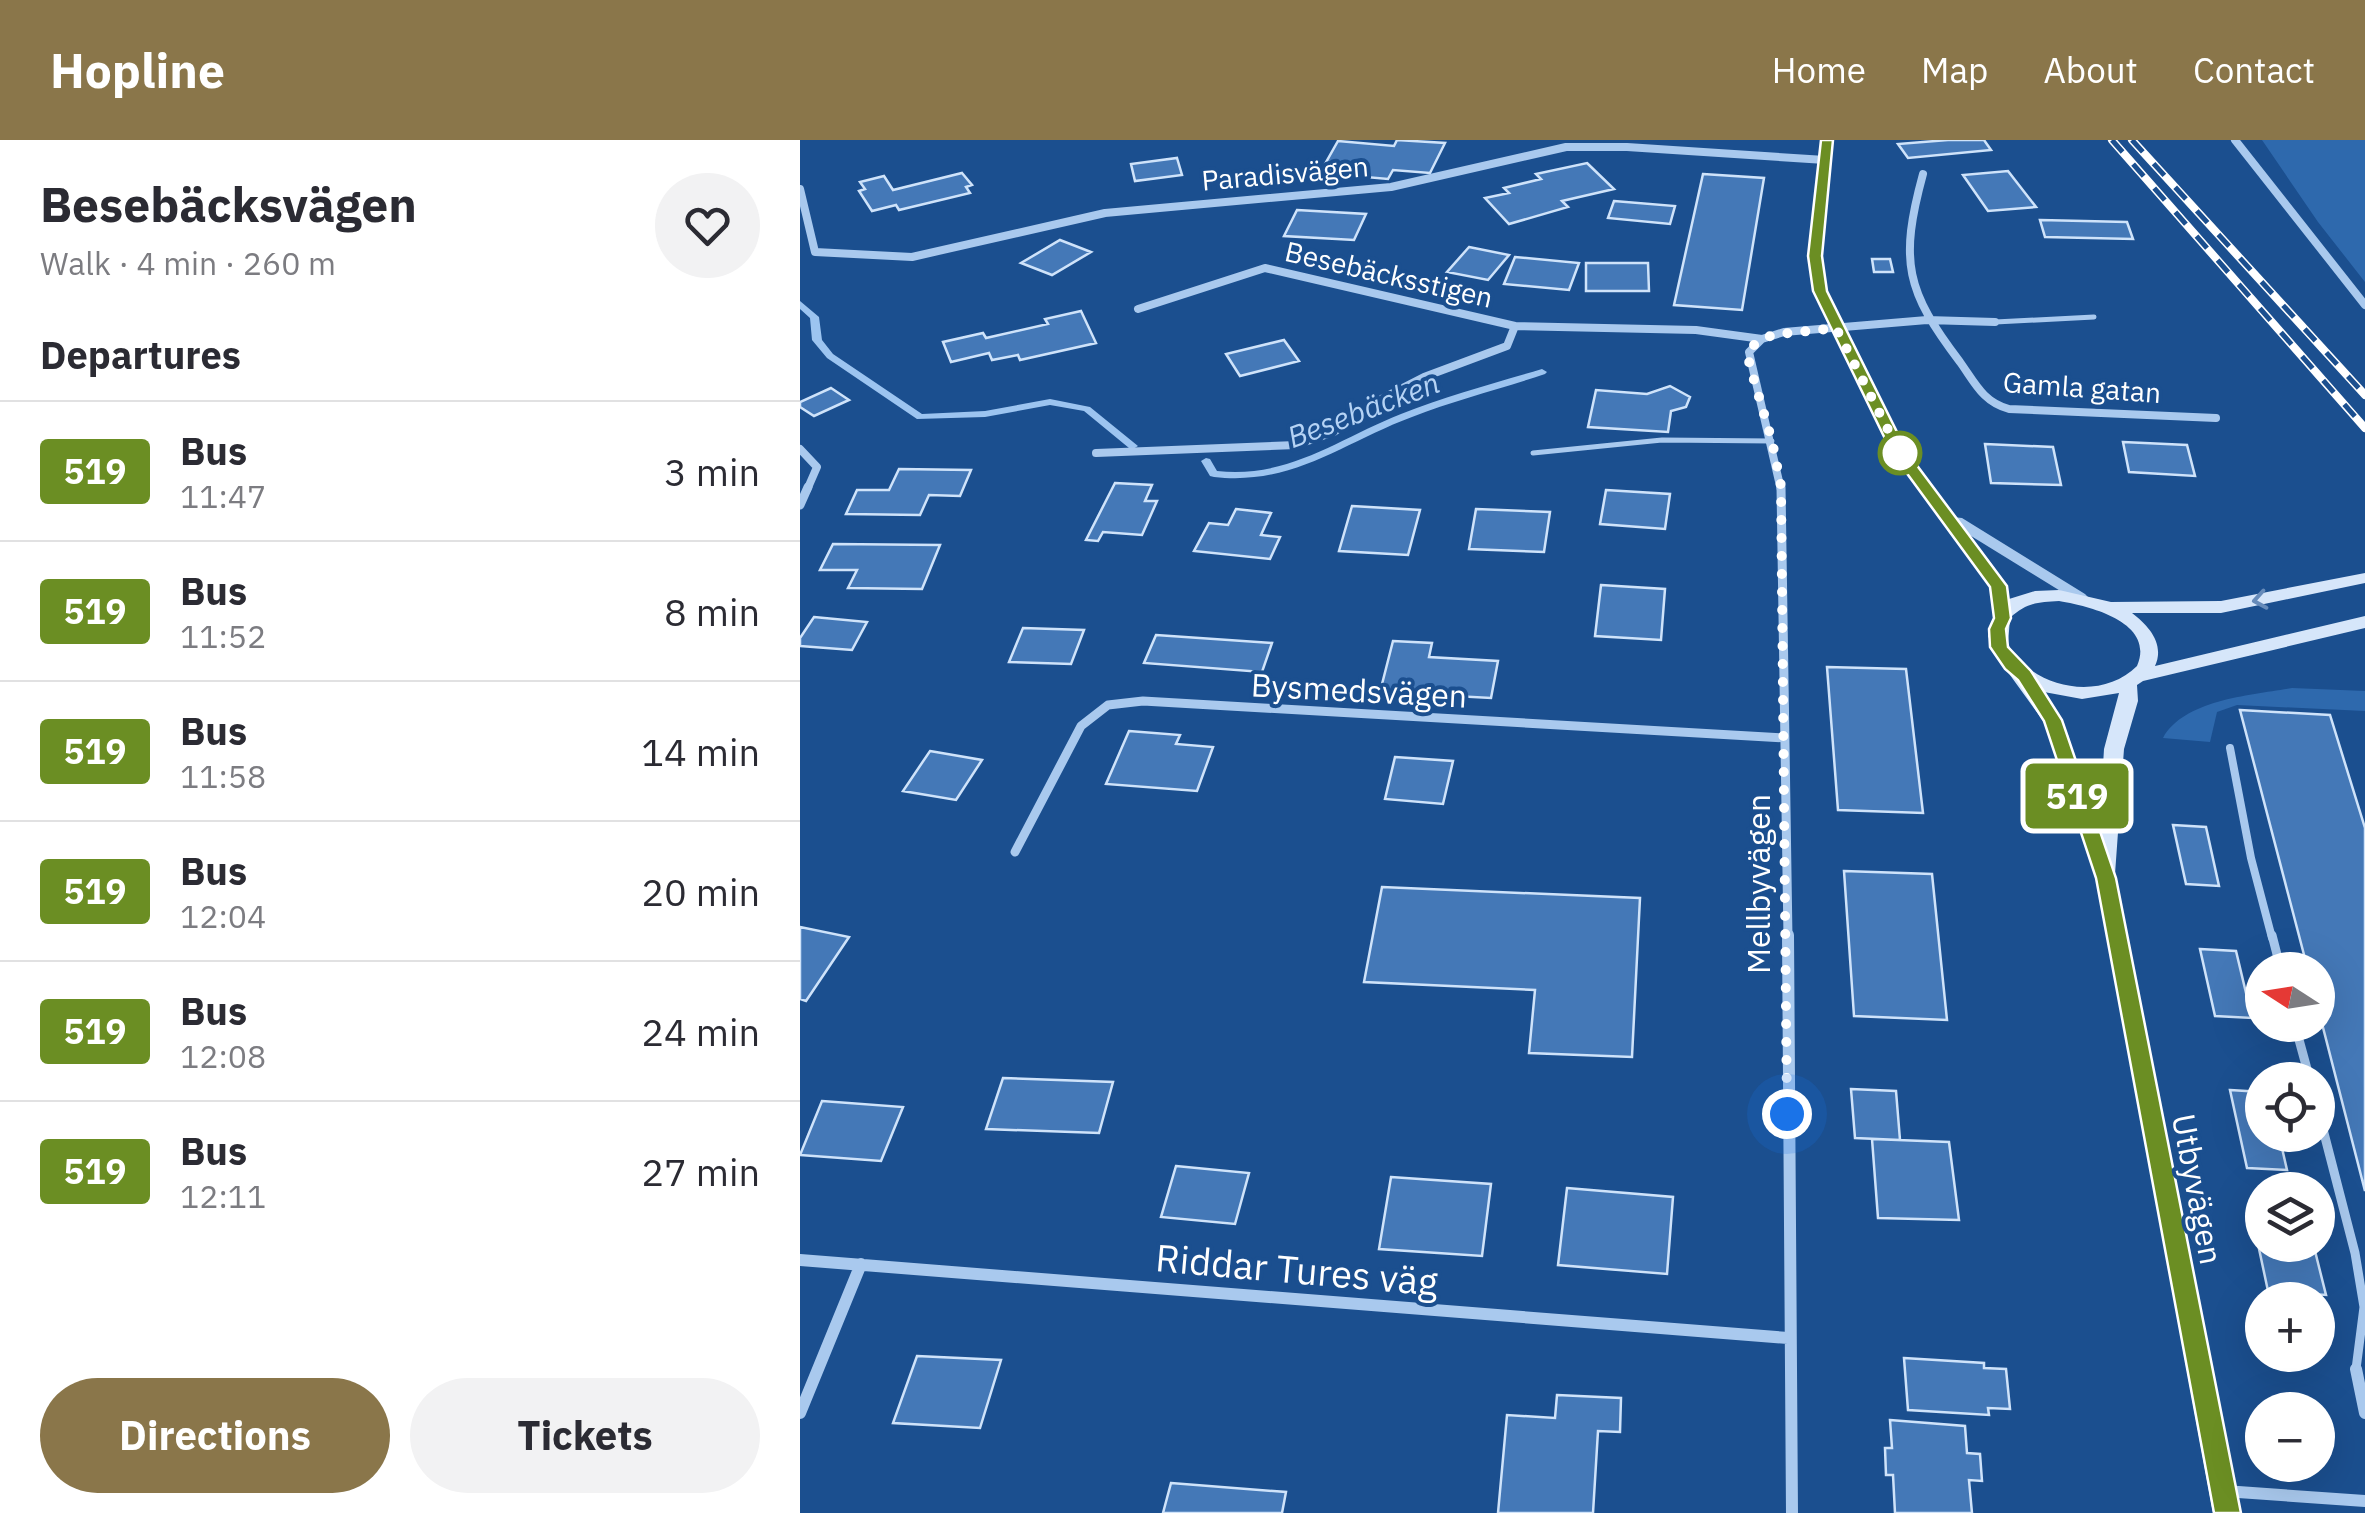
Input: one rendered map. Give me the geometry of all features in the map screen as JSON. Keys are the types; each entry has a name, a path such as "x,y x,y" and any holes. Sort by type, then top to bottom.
{"main road":[{"path":"2112,607 2220,607 2365,578"},
{"path":"2134,680 2149,663 2147,640 2138,625 2112,607 2080,597 2034,598 2002,618 1999,647 2011,665 2044,685 2077,693 2110,691 2134,680 2365,622"},
{"name":"Utbyvägen","path":"2024,676 2053,720 2106,878 2225,1502"},
{"name":"Utbyvägen","path":"2106,878 2114,749 2134,680"}],"street":[{"path":"1827,140 1815,256 1820,291 1900,453 1959,536 1988,568 1998,586 2002,618"},
{"path":"2235,140 2365,305"},
{"name":"Paradisvägen","path":"800,256 815,252 912,258 1104,213 1391,187 1584,145 1825,160"},
{"name":"Gamla gatan","path":"1923,174 1914,205 1909,257 1927,320 1983,399 1992,406 2216,418"},
{"path":"800,188 815,252"},
{"name":"Besebäcksstigen","path":"1138,310 1265,268 1515,326 1696,330 1762,339"},
{"name":"Gamla gatan","path":"1836,328 1927,320 1995,322"},
{"path":"1096,453 1296,445 1334,432 1383,398 1424,377 1507,346 1515,326"},
{"path":"1762,339 1784,332 1836,328"},
{"name":"Mellbyvägen","path":"1762,339 1749,352 1749,363 1781,486 1792,1513"},
{"path":"800,448 817,467 800,505"},
{"path":"1946,514 2080,597"},
{"name":"Bysmedsvägen","path":"1015,852 1081,726 1108,705 1143,701 1785,738"},
{"name":"Riddar Tures väg","path":"800,1260 1788,1338"},
{"path":"800,1413 861,1264"},
{"path":"2356,1369 2365,1413"},
{"path":"2225,1502 2365,1501"}],"lane":[{"path":"1995,322 2094,316"},
{"path":"1532,453 1662,440 1772,441"},
{"path":"2230,748 2251,858 2275,952"},
{"path":"2329,1152 2364,1306 2356,1369"}],"shaded area":[{"path":"2262,140 2365,140 2365,282 2318,222"},
{"path":"2292,688 2365,691 2365,711 2237,705 2217,712 2210,742 2163,738 2173,725 2203,707"}],"building":[{"path":"1397,140 1445,143 1430,173 1393,170 1388,179 1320,173 1338,141 1394,146"},
{"path":"1984,140 1991,150 1908,158 1898,144"},
{"path":"1177,158 1182,175 1135,181 1131,164"},
{"path":"1587,163 1614,189 1562,201 1568,207 1509,224 1485,198 1509,193 1504,188 1541,179 1536,174"},
{"path":"2008,171 2036,207 1988,211 1963,175"},
{"path":"962,173 972,185 966,187 970,193 899,210 896,205 872,211 859,191 865,189 860,182 884,176 893,190"},
{"path":"1703,174 1764,178 1742,310 1674,305"},
{"path":"1614,201 1675,206 1670,224 1608,218"},
{"path":"1297,210 1366,214 1354,240 1284,236"},
{"path":"2040,220 2127,222 2133,239 2045,237"},
{"path":"1060,240 1091,252 1052,275 1021,263"},
{"path":"1469,247 1509,255 1488,280 1447,272"},
{"path":"1515,257 1579,263 1569,290 1504,284"},
{"path":"1872,259 1890,259 1893,272 1874,272"},
{"path":"1586,263 1648,263 1649,291 1586,291"},
{"path":"1081,311 1096,343 1020,360 1018,355 992,360 989,353 951,362 943,342 983,333 986,338 1048,324 1045,319"},
{"path":"1284,340 1299,361 1240,376 1226,354"},
{"path":"1670,386 1690,397 1686,407 1671,411 1668,432 1588,427 1596,390 1647,394"},
{"path":"831,388 849,400 814,416 800,407 800,402"},
{"path":"2123,442 2187,445 2195,476 2129,472"},
{"path":"1985,444 2053,447 2061,485 1991,483"},
{"path":"899,469 971,470 960,496 929,495 920,515 846,514 857,490 889,490"},
{"path":"1115,483 1152,485 1145,501 1157,501 1142,535 1103,532 1098,541 1086,540"},
{"path":"1606,490 1670,494 1665,529 1600,524"},
{"path":"1352,506 1420,510 1408,555 1339,551"},
{"path":"1236,509 1271,513 1261,535 1280,537 1270,559 1194,551 1209,523 1228,525"},
{"path":"1476,509 1550,512 1544,552 1469,549"},
{"path":"833,544 940,545 922,589 848,588 857,570 820,570"},
{"path":"1601,585 1665,589 1661,640 1595,636"},
{"path":"814,617 867,622 852,650 800,646 800,638"},
{"path":"1023,628 1084,630 1071,664 1009,662"},
{"path":"1156,635 1272,643 1262,672 1144,663"},
{"path":"1393,641 1432,643 1429,657 1498,661 1491,698 1380,692"},
{"path":"1827,667 1906,669 1923,813 1838,810"},
{"path":"2240,710 2330,715 2365,828 2365,1191 2335,1062 2327,1042 2335,1042 2335,952 2303,952"},
{"path":"1129,731 1180,735 1176,744 1213,747 1197,791 1106,784"},
{"path":"930,751 982,760 956,800 903,791"},
{"path":"1395,757 1453,761 1443,804 1385,799"},
{"path":"2173,825 2206,827 2219,886 2186,884"},
{"path":"1844,871 1932,874 1947,1020 1854,1016"},
{"path":"1382,887 1640,898 1632,1057 1529,1053 1535,990 1364,982"},
{"path":"800,927 849,937 806,1001 800,999"},
{"path":"2200,949 2236,951 2245,989 2245,1018 2215,1016"},
{"path":"1003,1078 1113,1082 1099,1133 986,1129"},
{"path":"1851,1089 1896,1091 1900,1140 1855,1138"},
{"path":"2230,1090 2245,1091 2245,1152 2283,1152 2287,1170 2247,1168"},
{"path":"822,1101 903,1107 881,1161 800,1155"},
{"path":"1872,1139 1949,1142 1959,1220 1878,1218"},
{"path":"1176,1166 1249,1173 1235,1224 1161,1217"},
{"path":"1391,1177 1491,1184 1482,1256 1379,1249"},
{"path":"1567,1188 1673,1197 1667,1274 1558,1265"},
{"path":"2262,1262 2318,1262 2323,1282 2266,1282"},
{"path":"917,1356 1001,1360 980,1428 893,1423"},
{"path":"1904,1358 1984,1363 1984,1368 2006,1369 2010,1409 1988,1408 1989,1415 1908,1410"},
{"path":"1557,1395 1621,1398 1620,1432 1598,1431 1593,1513 1498,1513 1507,1415 1555,1418"},
{"path":"1890,1420 1965,1426 1967,1453 1980,1454 1982,1481 1969,1480 1972,1513 1895,1513 1893,1475 1886,1475 1885,1448 1892,1448"},
{"path":"1171,1483 1286,1492 1282,1513 1163,1513"}],"waterway":[{"name":"Besebäcken","path":"800,304 814,317 817,340 830,356 920,417 985,414 1050,402 1087,409 1133,446"},
{"name":"Besebäcken","path":"1206,461 1214,474 1239,477 1289,468 1410,414 1542,372"}],"railway":[{"path":"2112,140 2365,428"},
{"path":"2132,140 2365,395"}],"bus line":[{"name":"519","path":"1827,140 1815,256 1820,291 1900,453 1998,586 2002,618 1999,647 2053,720 2082,816 2106,878 2227,1513"}],"route":[{"path":"1787,1114 1785,580 1781,486 1749,352 1772,335 1836,328 1900,453"}]}
